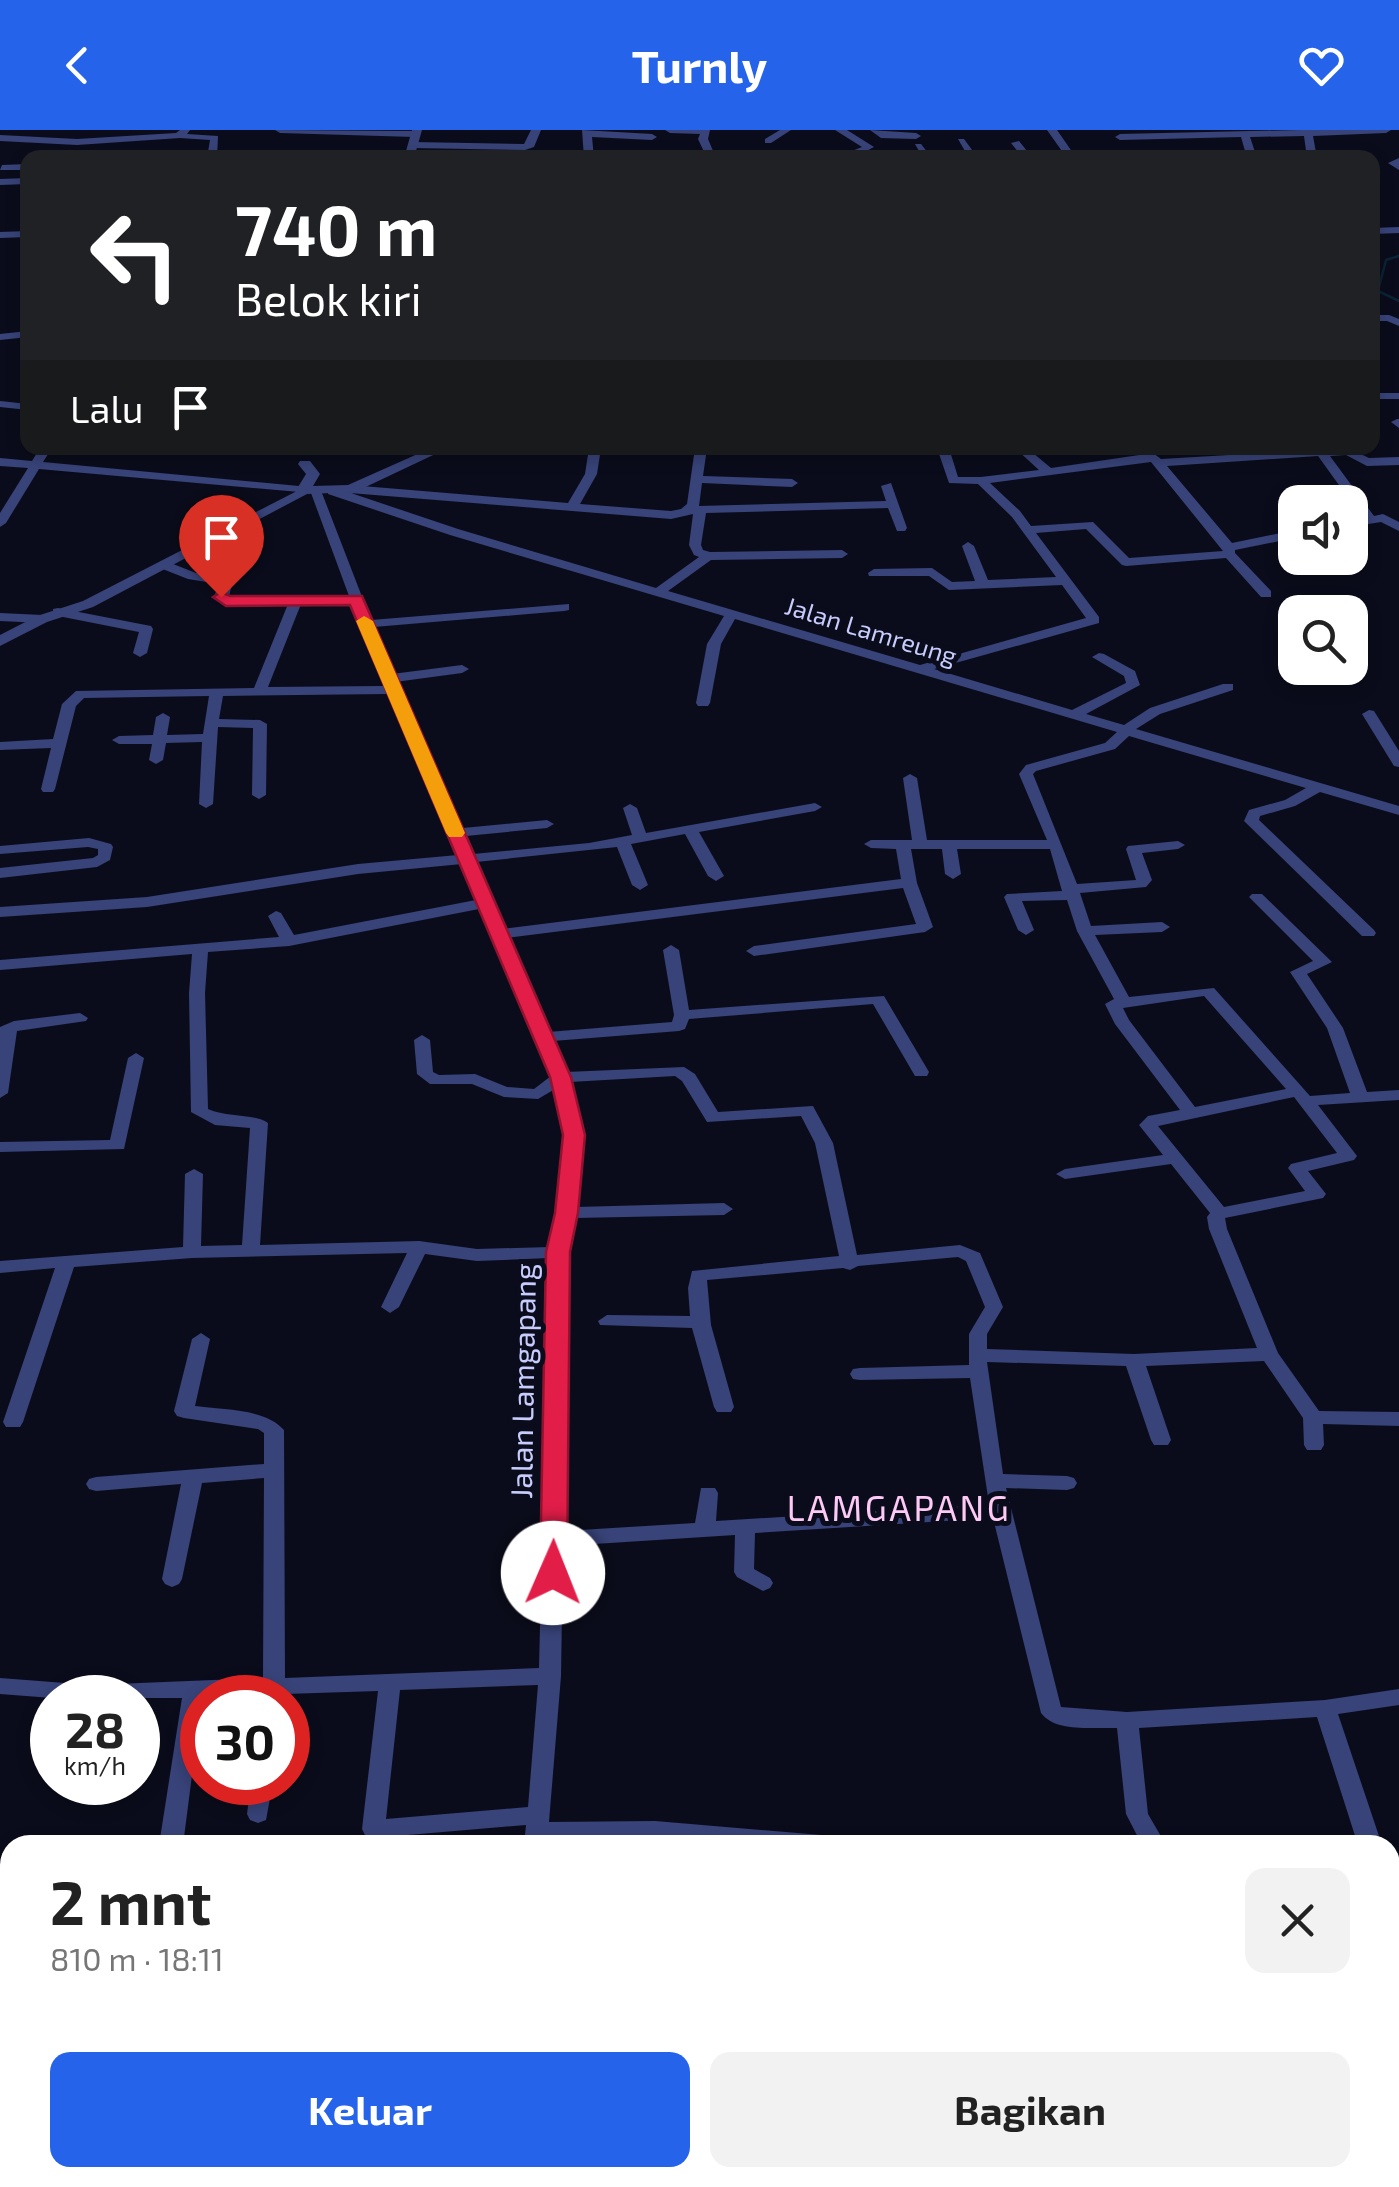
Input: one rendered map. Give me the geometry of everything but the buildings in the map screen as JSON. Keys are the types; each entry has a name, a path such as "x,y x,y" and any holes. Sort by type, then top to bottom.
{"street":[{"path":"280,130 480,147 527,146 536,130"},
{"path":"480,147 488,130"},
{"path":"670,130 704,131"},
{"path":"768,141 786,130"},
{"path":"840,130 869,147 863,150"},
{"path":"875,130 884,136 917,141 923,150"},
{"path":"1118,134 1386,130"},
{"path":"588,132 652,137"},
{"path":"0,138 77,142 183,133 215,138 213,150"},
{"path":"353,150 413,142"},
{"path":"961,142 968,150"},
{"path":"1016,143 1023,150"},
{"path":"0,523 42,455"},
{"path":"308,455 305,464 313,474 312,490"},
{"path":"350,489 425,455"},
{"path":"572,507 591,474 594,455"},
{"path":"700,455 696,549 708,556 842,554"},
{"path":"945,455 953,480 981,481 1181,455"},
{"path":"1029,455 1046,470"},
{"path":"1323,455 1369,518 1393,523"},
{"path":"1358,455 1367,462 1399,460"},
{"path":"1152,456 1266,594"},
{"name":"Jalan Lamreung","path":"0,462 312,490 1399,812"},
{"path":"698,479 792,483"},
{"path":"920,669 1093,622 1091,613 1009,506 981,481"},
{"path":"887,486 900,528"},
{"path":"0,640 312,490 350,489 662,515 695,509 893,504"},
{"path":"58,612 88,604 312,490"},
{"name":"Jalan Lamgapang","path":"312,490 390,685 545,1037 560,1077 574,1135 567,1213 558,1252 550,1676 536,1830"},
{"path":"1026,530 1090,526 1126,562 1229,551 1278,538"},
{"path":"968,546 983,585"},
{"path":"658,592 708,556"},
{"path":"164,565 193,576 225,580 221,597 226,600 356,600"},
{"path":"874,572 932,572 945,586 1064,581"},
{"path":"260,691 295,602"},
{"path":"366,624 564,607"},
{"path":"58,612 144,628 148,633 140,653"},
{"path":"703,702 714,644 732,613"},
{"path":"0,617 42,619"},
{"path":"1075,714 1133,685 1130,674 1099,657"},
{"path":"48,789 68,704 81,694 390,685 462,669"},
{"path":"1124,1003 1085,931 1056,846 1026,778 1027,770 1110,746 1168,705 1228,687"},
{"path":"206,804 210,730 217,690"},
{"path":"1369,714 1399,763"},
{"path":"156,760 164,717"},
{"path":"119,740 160,739 260,724 259,796"},
{"path":"0,746 58,744"},
{"path":"754,951 922,929 925,925 908,883 910,778"},
{"path":"1319,787 1290,803 1254,813 1250,821 1368,933"},
{"path":"0,912 148,902 307,876 622,841 814,807"},
{"path":"630,808 640,838"},
{"path":"456,833 547,824"},
{"path":"690,830 716,876"},
{"path":"622,841 640,885"},
{"path":"0,850 89,842 106,847 105,858 97,862 0,873"},
{"path":"871,844 1056,846"},
{"path":"949,844 953,874"},
{"path":"1026,930 1012,896 1142,884 1144,880 1132,850 1178,844"},
{"path":"497,934 908,883"},
{"path":"1257,897 1324,962 1298,972 1331,1021 1360,1096"},
{"path":"0,965 289,940 484,903"},
{"path":"276,916 289,940"},
{"path":"1085,931 1162,927"},
{"path":"200,949 196,993 200,1112 221,1120 250,1120 259,1124 251,1250"},
{"path":"545,1037 678,1026 682,1015 670,950"},
{"path":"1191,1114 1121,1021 1113,1004 1208,991 1348,1156 1297,1168 1317,1194 1220,1212 1216,1216 1269,1354 1313,1417 1314,1445"},
{"path":"682,1015 878,1000 920,1072"},
{"path":"0,1093 5,1031 80,1018"},
{"path":"422,1040 424,1071 429,1078 475,1079 504,1092 538,1094 560,1077 678,1071 689,1078 713,1118 806,1110 824,1143 850,1264"},
{"path":"0,1147 118,1145 136,1058"},
{"path":"1220,1212 1148,1125 1154,1120 1300,1096 1399,1095"},
{"path":"1065,1174 1176,1158"},
{"path":"192,1252 194,1174"},
{"path":"567,1213 724,1209"},
{"path":"390,1306 419,1247"},
{"path":"0,1268 251,1250 419,1247 477,1255 558,1252"},
{"path":"724,1407 696,1287 699,1275 960,1251 970,1254 977,1261 994,1307 978,1334 978,1363 994,1482 1014,1574 1052,1713 1060,1717 1127,1720 1324,1708 1399,1697"},
{"path":"13,1422 66,1264"},
{"path":"607,1322 703,1322"},
{"path":"201,1339 184,1411 272,1426 274,1675"},
{"path":"860,1374 978,1363 1269,1354"},
{"path":"1134,1360 1161,1440"},
{"path":"1313,1417 1399,1419"},
{"path":"96,1484 275,1470"},
{"path":"172,1580 193,1475"},
{"path":"994,1482 1067,1483"},
{"path":"705,1528 708,1492"},
{"path":"554,1539 1002,1510"},
{"path":"554,1539 1002,1510"},
{"path":"746,1527 744,1572 763,1583"},
{"path":"310,1688 550,1676"},
{"path":"368,1835 390,1681"},
{"path":"0,1686 64,1693 180,1688"},
{"path":"1324,1708 1367,1835"},
{"path":"1127,1720 1137,1814 1149,1835"},
{"path":"173,1835 180,1786"},
{"path":"258,1814 259,1805"},
{"path":"416,1835 536,1830 655,1830 714,1835"}],"waterway":[{"path":"1380,283 1386,260 1399,256"},
{"path":"1380,292 1399,301"}],"slow traffic":[{"path":"364,621 443,797 455,833"}],"district":[{"name":"LAMGAPANG","path":"899,1509"}],"route":[{"path":"221,597 295,602 356,600 560,1077 574,1135 567,1213 558,1252 553,1573"}]}
